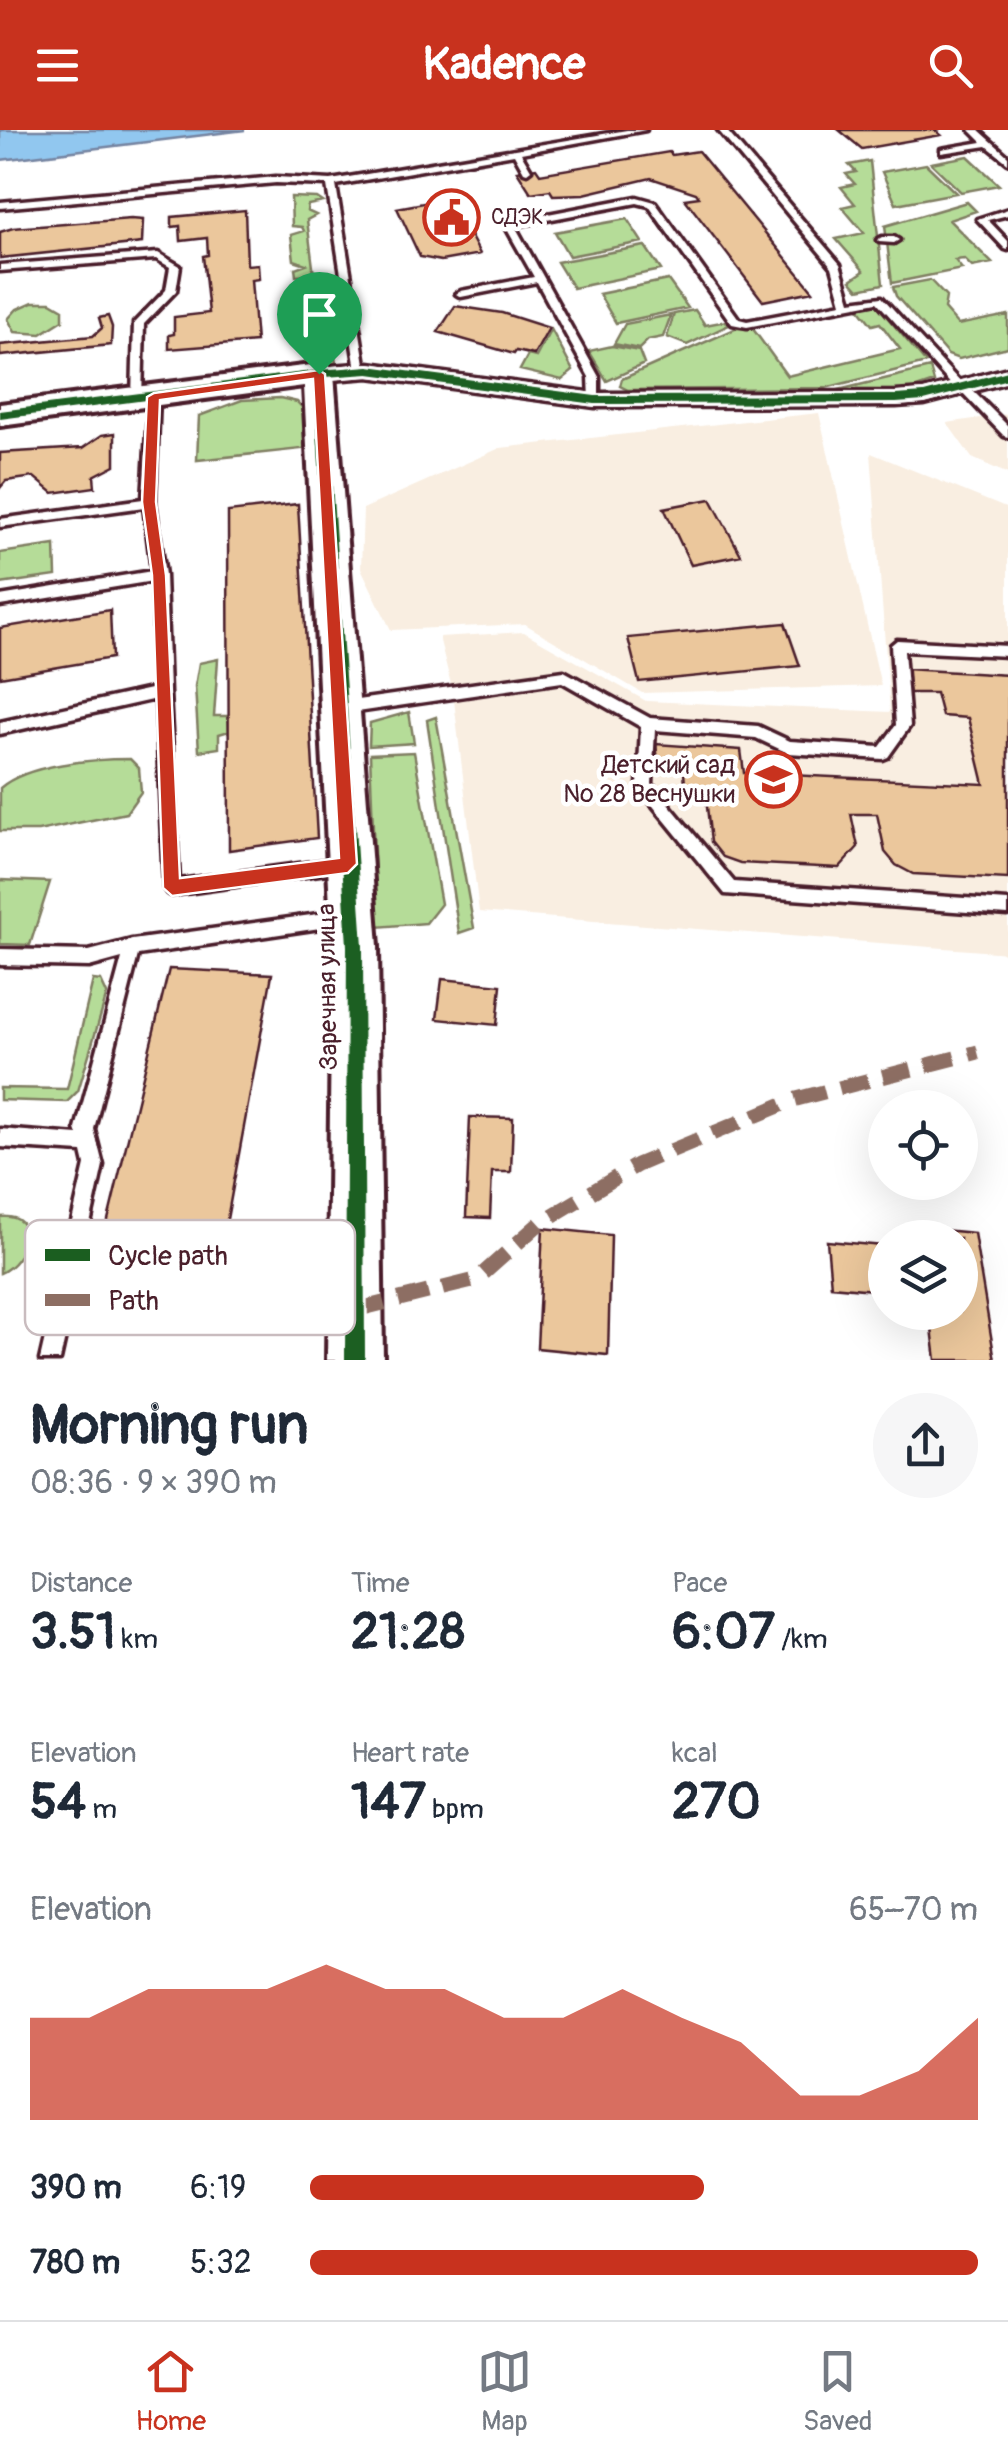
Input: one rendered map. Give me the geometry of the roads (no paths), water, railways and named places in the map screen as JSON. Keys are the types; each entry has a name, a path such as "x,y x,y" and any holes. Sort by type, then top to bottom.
{"street":[{"path":"0,415 361,370 595,400 896,399 1008,374"},
{"name":"Заречная улица","path":"319,374 352,916 354,1220"},
{"name":"Заречная улица","path":"355,1335 355,1360"}],"lane":[{"path":"0,205 276,180 330,183 642,130"},
{"path":"722,130 837,266 847,304"},
{"path":"974,130 1008,160"},
{"path":"944,151 989,143"},
{"path":"516,152 527,170"},
{"path":"330,183 361,370"},
{"path":"595,400 594,377 509,224 646,200 736,322 747,324 883,300 1008,433"},
{"path":"1008,212 982,219 1008,247"},
{"path":"0,268 158,256 175,266 171,291 144,314 136,334 146,398 149,502 159,575 172,888 348,864"},
{"path":"461,294 539,280"},
{"path":"0,522 149,502"},
{"path":"0,601 159,575"},
{"path":"339,709 564,676 648,724 758,732 788,747 883,752 902,726 896,646 1008,651"},
{"path":"0,728 162,692"},
{"path":"648,724 645,786 730,889 1008,908"},
{"path":"0,957 88,959 132,948 352,916"},
{"path":"82,1220 94,1165 85,1129 132,948"},
{"path":"0,1138 89,1144"},
{"path":"50,1360 56,1335"}],"water":[{"path":"0,130 245,130 0,160"}],"place":[{"name":"СДЭК","path":"452,217"},
{"name":"Детский сад № 28 Веснушки","path":"774,779"}]}
